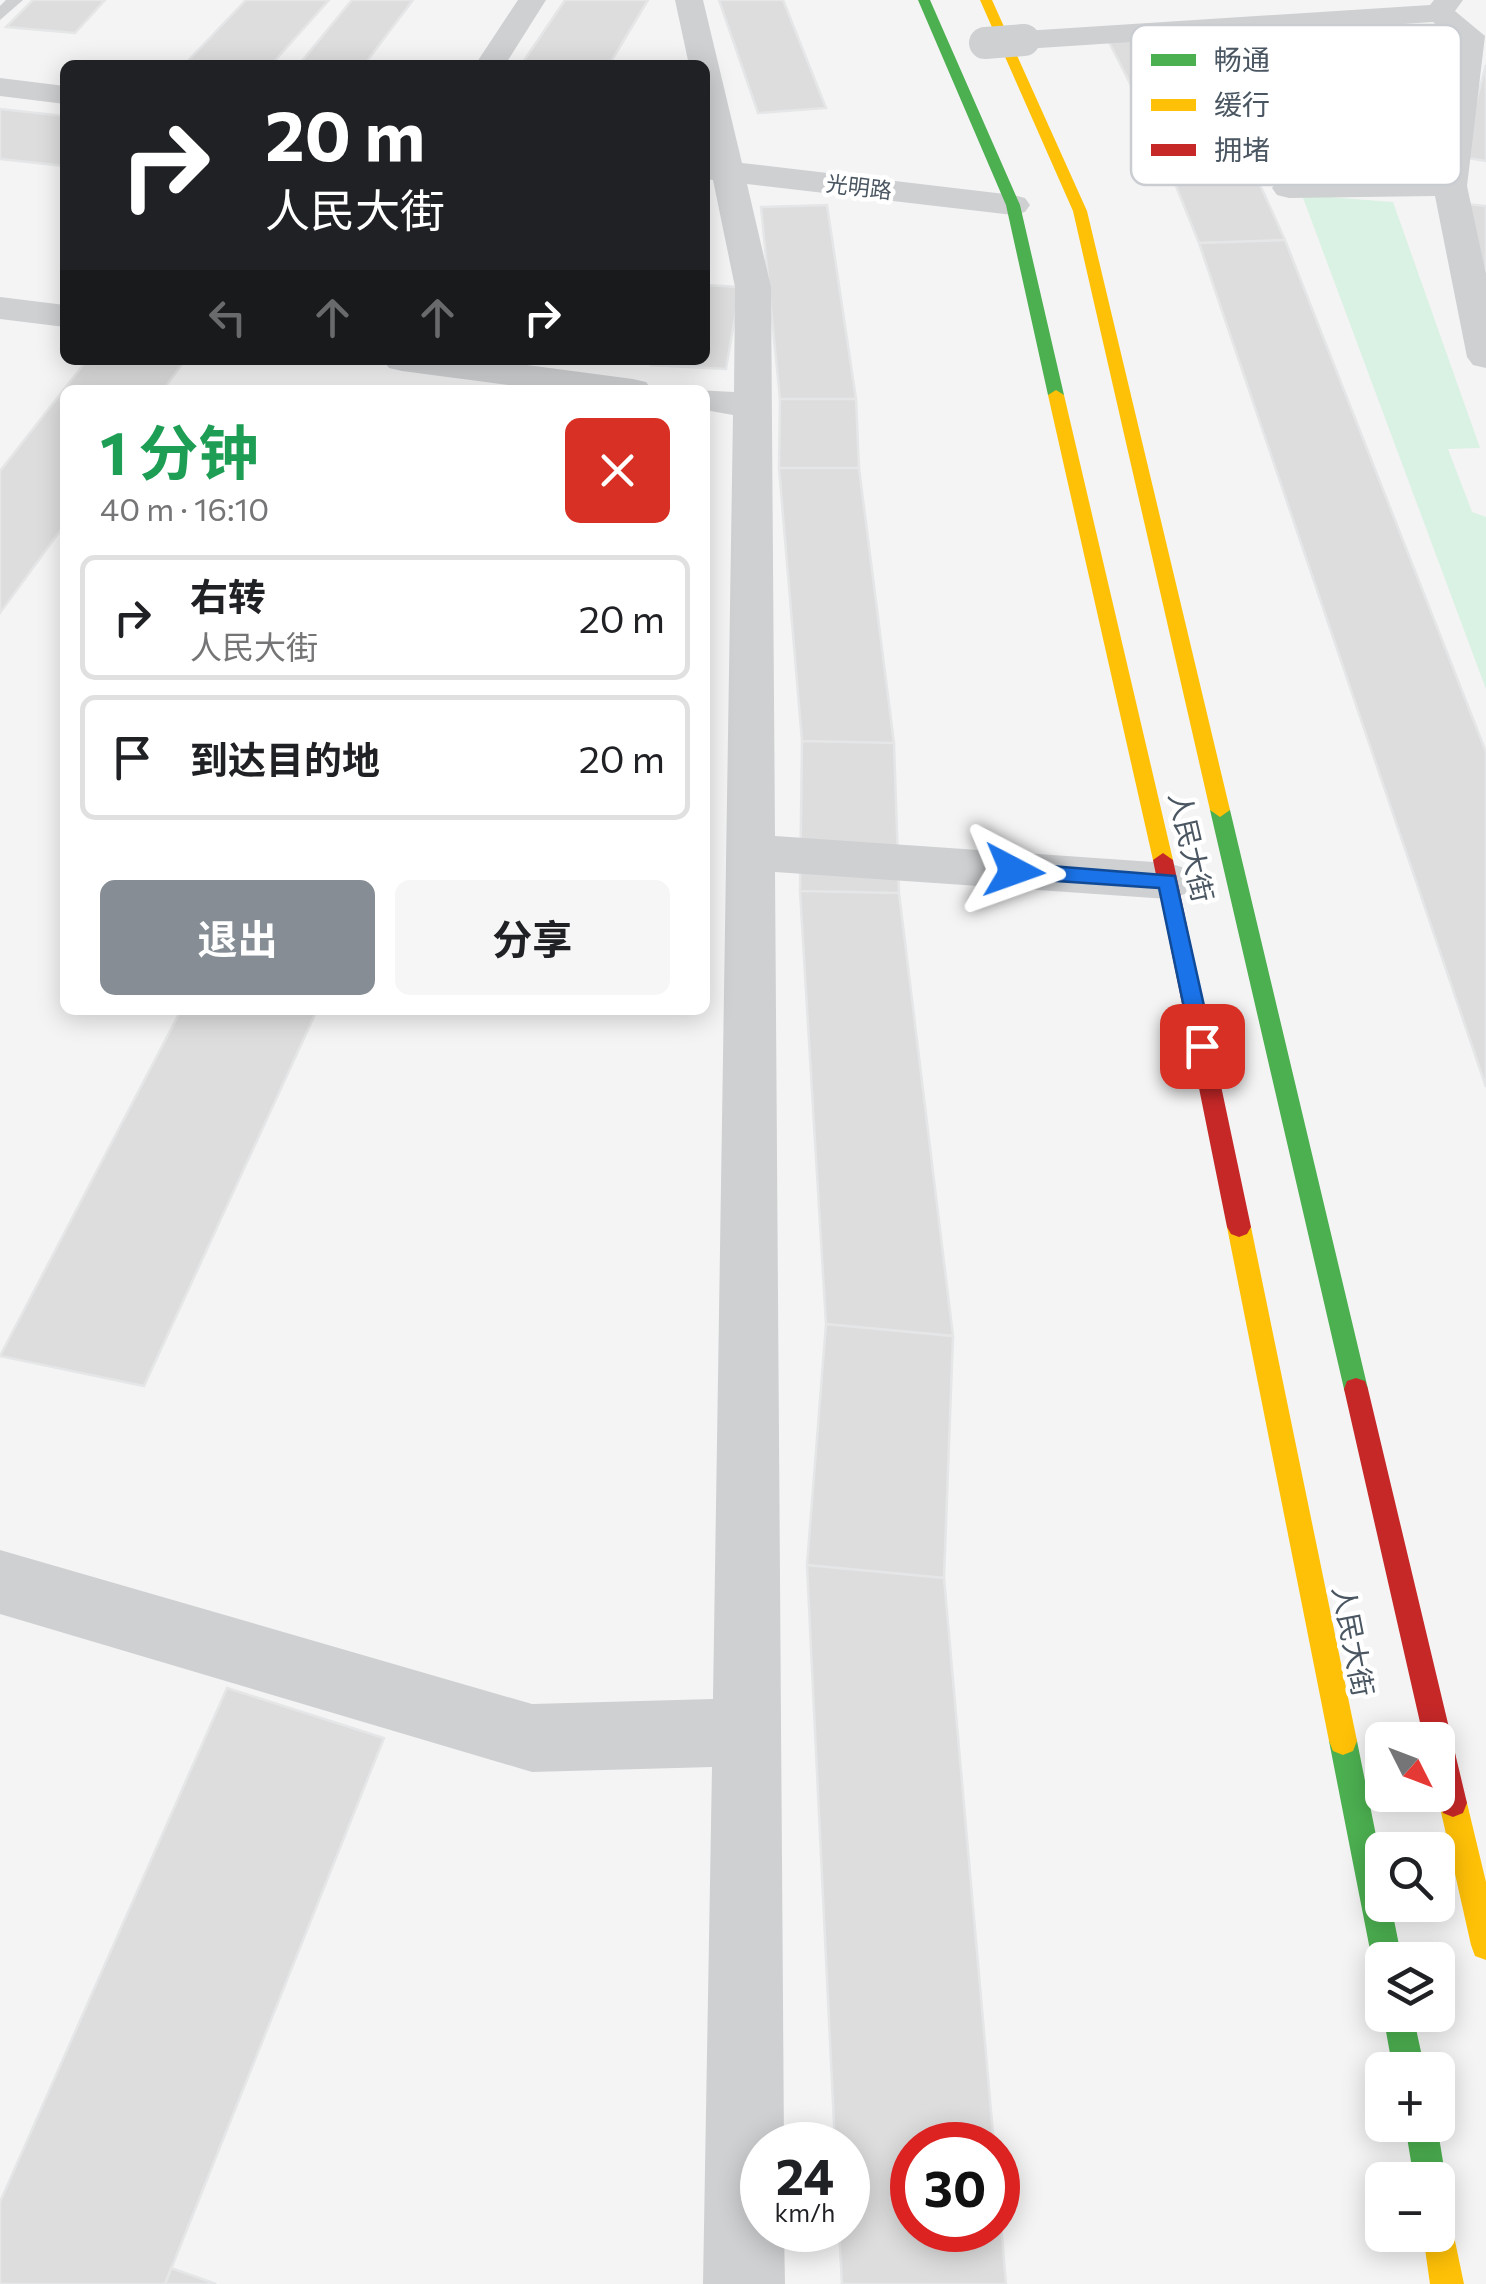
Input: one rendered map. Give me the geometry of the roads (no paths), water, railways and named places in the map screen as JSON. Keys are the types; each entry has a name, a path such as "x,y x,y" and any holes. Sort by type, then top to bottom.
{"street":[{"path":"493,60 532,0"},
{"path":"689,0 703,60"},
{"name":"人民大街","path":"924,0 1013,205 1168,882 1383,1942"},
{"name":"人民大街","path":"986,0 1080,211 1486,1946"},
{"path":"1209,25 1444,6 1460,25"},
{"path":"1461,26 1470,36 1461,104"},
{"path":"944,46 1131,31"},
{"path":"0,87 60,94"},
{"path":"710,110 717,170 753,287 729,402 751,852 744,2284"},
{"name":"光明路","path":"717,170 1013,205"},
{"path":"1290,188 1450,186 1486,357"},
{"path":"0,308 60,315"},
{"path":"440,365 594,385"},
{"path":"751,852 1168,882"},
{"path":"0,1582 532,1738 746,1732"},
{"path":"1441,2252 1446,2284"}],"lane":[{"path":"0,15 16,0"}]}
